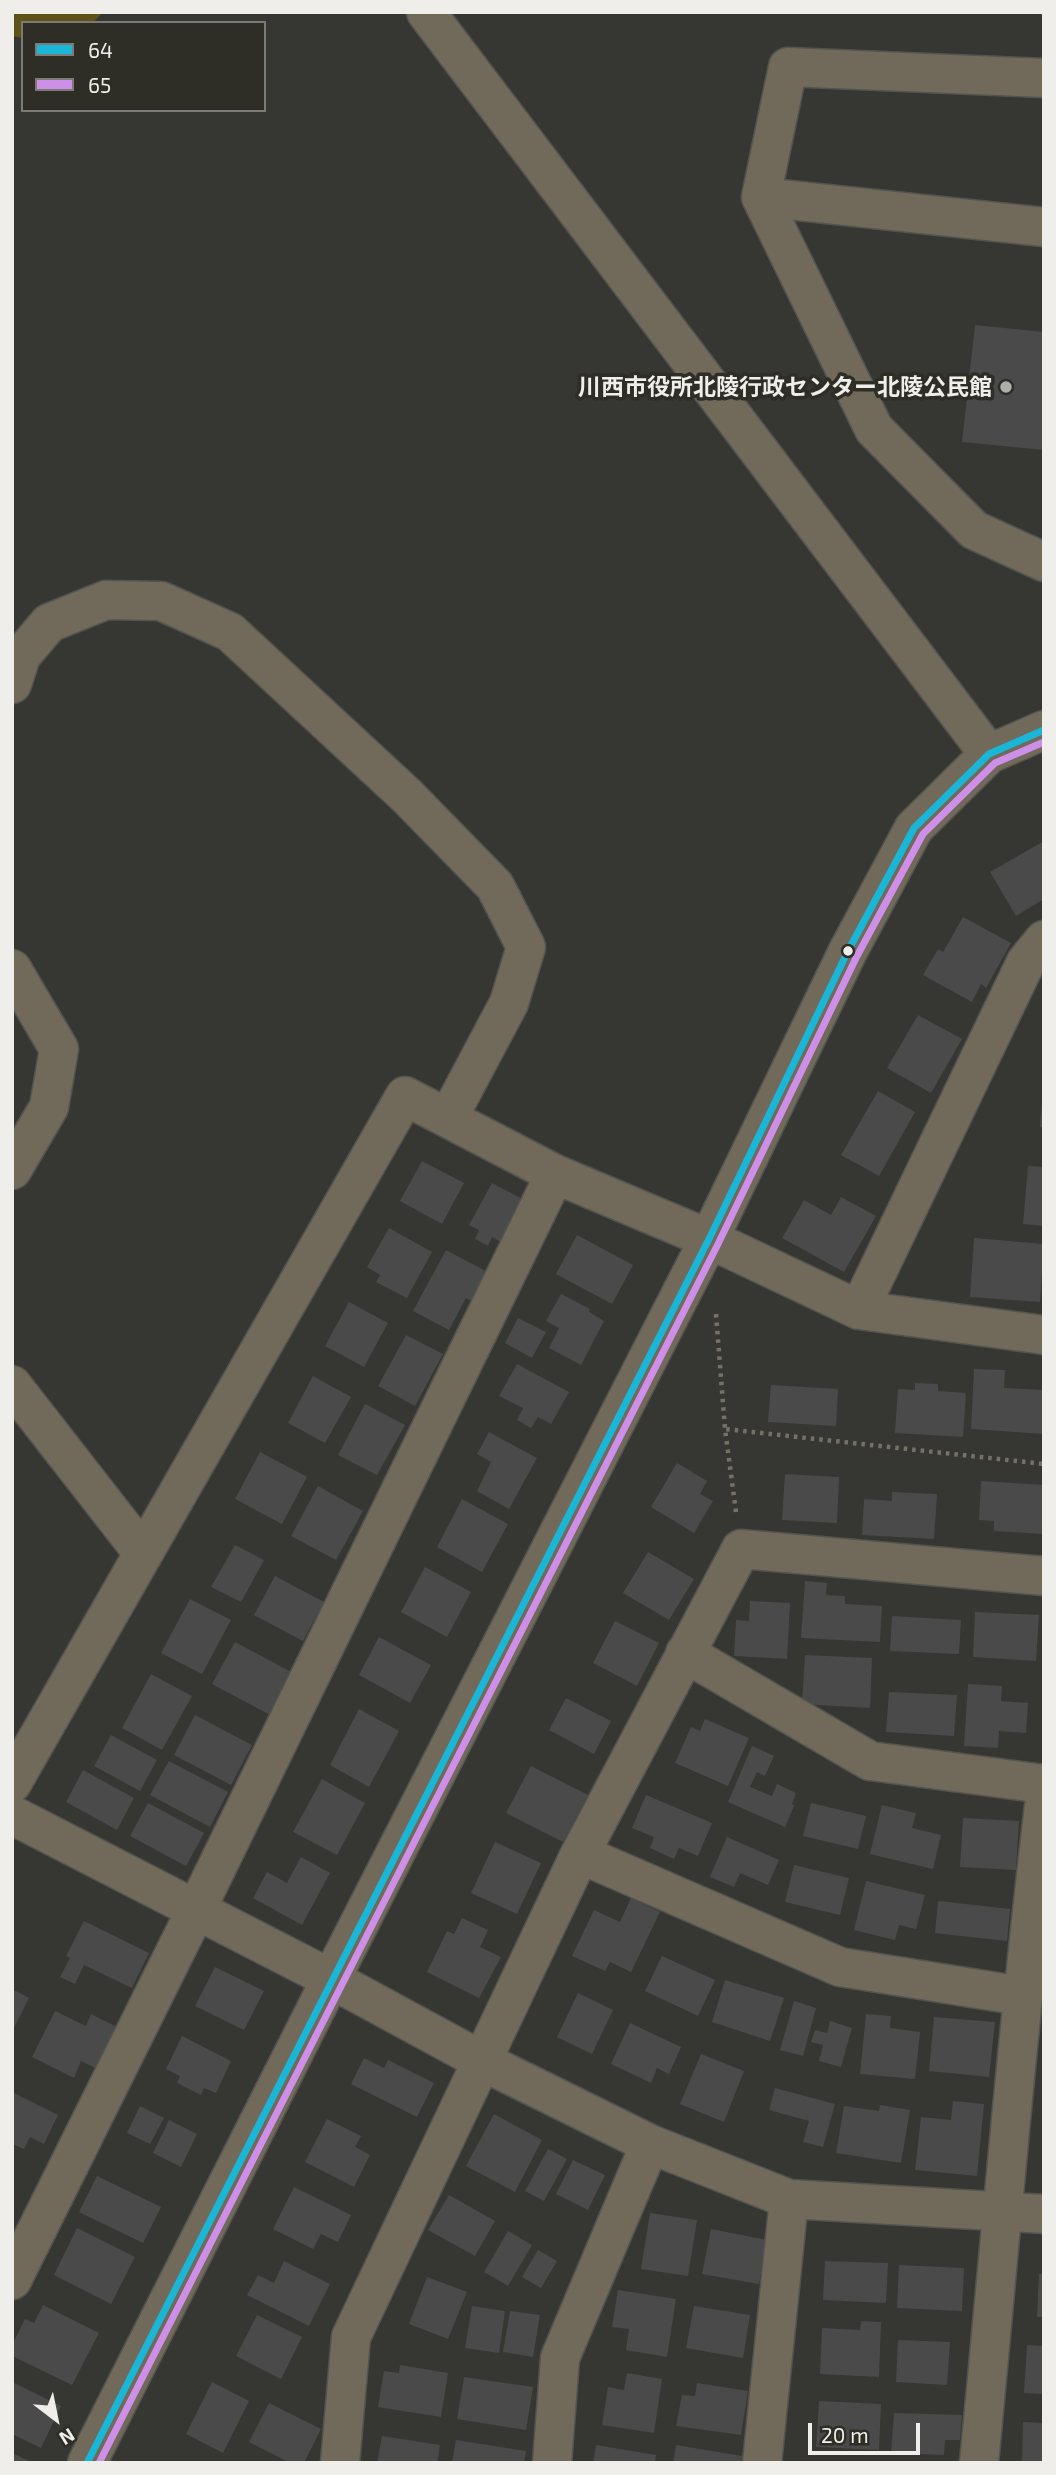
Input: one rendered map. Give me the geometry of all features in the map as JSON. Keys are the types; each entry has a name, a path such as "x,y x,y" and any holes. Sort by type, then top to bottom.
{"street":[{"path":"426,12 989,754"},
{"path":"1044,78 788,67 761,197 874,429 974,530 1044,562"},
{"path":"761,197 1044,228"},
{"path":"12,684 21,656 49,623 106,600 162,601 230,632 407,796 495,886 526,947 509,1003 448,1118"},
{"path":"88,2463 331,1979 709,1239 848,951 914,828 989,754 1044,730"},
{"path":"859,1310 1026,962 1044,940"},
{"path":"12,969 59,1049 49,1107 12,1170"},
{"path":"12,1783 405,1096 555,1174 709,1239 859,1310 1044,1335"},
{"path":"12,2280 196,1910 555,1174"},
{"path":"12,1385 142,1553"},
{"path":"340,2463 351,2337 484,2062 580,1854 741,1549 1044,1576"},
{"path":"685,1653 870,1761 1044,1784"},
{"path":"979,2463 1022,1996 1044,1806"},
{"path":"12,1815 331,1979 484,2062 650,2144 789,2199 1044,2214"},
{"path":"580,1854 840,1967 1022,1996"},
{"path":"552,2463 560,2358 650,2144"},
{"path":"762,2463 789,2199"}],"path":[{"path":"715,1307 725,1429 741,1549"},
{"path":"725,1429 1044,1464"}],"shaded area":[{"path":"12,12 103,12 95,21 21,21 21,38 12,36"}],"building":[{"name":"川西市役所北陵行政センター北陵公民館","path":"975,325 1044,332 1044,450 962,442"},
{"path":"1044,841 1044,899 1016,916 990,872"},
{"path":"963,917 1011,943 986,988 981,984 972,1002 923,975 938,949 943,952"},
{"path":"918,1015 962,1039 931,1093 887,1068"},
{"path":"878,1091 915,1112 879,1176 841,1155"},
{"path":"1044,1101 1044,1128 1040,1127"},
{"path":"422,1161 464,1183 442,1224 400,1201"},
{"path":"1028,1166 1044,1167 1044,1226 1023,1224"},
{"path":"492,1183 524,1200 501,1242 492,1237 488,1246 475,1239 479,1230 469,1225"},
{"path":"841,1197 876,1216 844,1272 782,1238 804,1200 831,1215"},
{"path":"389,1228 432,1252 407,1298 376,1282 380,1275 367,1267"},
{"path":"577,1235 633,1265 612,1304 556,1274"},
{"path":"974,1238 1044,1244 1040,1302 970,1297"},
{"path":"446,1250 491,1274 475,1303 466,1298 449,1330 413,1311"},
{"path":"561,1294 590,1309 589,1312 604,1321 581,1365 549,1348 559,1328 546,1321"},
{"path":"349,1302 388,1323 364,1367 325,1346"},
{"path":"518,1318 546,1332 532,1358 505,1343"},
{"path":"406,1335 443,1354 415,1406 378,1386"},
{"path":"517,1364 569,1392 551,1424 538,1417 531,1428 517,1420 523,1408 499,1396"},
{"path":"974,1369 1005,1370 1004,1388 1044,1390 1044,1434 971,1429"},
{"path":"313,1376 351,1397 325,1443 288,1423"},
{"path":"915,1383 938,1384 938,1391 966,1393 963,1437 895,1433 898,1389 915,1390"},
{"path":"771,1385 838,1389 836,1426 768,1422"},
{"path":"365,1404 405,1425 377,1475 338,1455"},
{"path":"489,1432 537,1458 509,1509 477,1491 491,1462 477,1454"},
{"path":"260,1452 307,1477 282,1524 235,1499"},
{"path":"677,1463 707,1481 700,1494 713,1501 694,1533 651,1507"},
{"path":"785,1474 839,1477 837,1523 782,1520"},
{"path":"981,1481 1044,1485 1044,1534 994,1531 994,1521 979,1520"},
{"path":"318,1486 363,1511 336,1560 291,1536"},
{"path":"892,1492 937,1494 934,1539 862,1535 864,1499 892,1501"},
{"path":"462,1499 508,1524 482,1572 437,1547"},
{"path":"235,1545 264,1560 241,1602 211,1587"},
{"path":"648,1552 694,1579 669,1620 623,1593"},
{"path":"425,1567 471,1592 447,1637 401,1612"},
{"path":"275,1576 324,1602 303,1641 254,1615"},
{"path":"805,1581 827,1583 826,1595 845,1596 845,1604 882,1606 880,1642 801,1638"},
{"path":"190,1599 231,1620 202,1674 161,1653"},
{"path":"750,1601 790,1603 787,1659 734,1656 736,1620 749,1621"},
{"path":"975,1612 1039,1615 1036,1661 973,1657"},
{"path":"892,1616 961,1620 959,1654 890,1651"},
{"path":"615,1621 659,1643 637,1686 593,1663"},
{"path":"379,1637 431,1665 410,1703 359,1675"},
{"path":"235,1642 293,1673 270,1715 212,1684"},
{"path":"805,1655 872,1658 870,1708 802,1704"},
{"path":"151,1674 192,1696 162,1750 122,1728"},
{"path":"968,1684 1002,1686 1001,1701 1028,1703 1026,1733 999,1731 998,1748 964,1746"},
{"path":"889,1692 957,1695 954,1736 886,1732"},
{"path":"566,1698 611,1721 594,1754 549,1730"},
{"path":"359,1709 399,1731 369,1787 330,1765"},
{"path":"195,1715 252,1745 231,1785 174,1755"},
{"path":"705,1719 749,1738 728,1786 675,1763 691,1727 700,1731"},
{"path":"111,1735 157,1760 140,1791 94,1766"},
{"path":"752,1746 774,1756 765,1776 757,1772 750,1787 772,1796 777,1784 796,1793 785,1827 728,1802"},
{"path":"169,1761 228,1792 210,1827 150,1795"},
{"path":"531,1766 588,1795 563,1842 506,1813"},
{"path":"83,1770 134,1798 117,1830 66,1802"},
{"path":"322,1779 365,1803 337,1855 293,1832"},
{"path":"646,1795 712,1823 698,1856 679,1848 674,1859 650,1848 654,1837 632,1828"},
{"path":"148,1803 204,1833 186,1866 130,1836"},
{"path":"811,1803 866,1816 858,1849 803,1836"},
{"path":"882,1805 916,1813 912,1828 941,1835 933,1869 870,1854"},
{"path":"963,1818 1019,1821 1016,1870 960,1867"},
{"path":"727,1837 779,1860 768,1885 740,1873 734,1887 710,1877"},
{"path":"495,1842 541,1863 517,1914 471,1893"},
{"path":"301,1857 330,1873 302,1925 253,1898 267,1872 287,1883"},
{"path":"794,1865 849,1878 840,1915 785,1902"},
{"path":"866,1881 925,1895 916,1929 899,1925 895,1940 854,1930"},
{"path":"631,1898 660,1912 631,1972 610,1962 605,1971 572,1956 594,1910 620,1922"},
{"path":"938,1901 1010,1909 1007,1941 935,1933"},
{"path":"462,1918 488,1930 480,1947 501,1957 479,1998 427,1972 447,1931 454,1934"},
{"path":"84,1921 149,1953 132,1988 84,1965 75,1984 60,1977 70,1958 66,1956"},
{"path":"662,1956 715,1980 698,2016 645,1991"},
{"path":"215,1967 264,1991 244,2030 195,2006"},
{"path":"725,1980 784,1998 770,2041 712,2022"},
{"path":"12,1989 29,1998 12,2032"},
{"path":"578,1993 613,2010 592,2054 557,2037"},
{"path":"794,2001 816,2008 803,2056 780,2050"},
{"path":"55,2011 86,2026 91,2014 117,2027 97,2069 81,2061 74,2078 32,2057"},
{"path":"866,2014 891,2016 890,2028 920,2032 915,2079 860,2074"},
{"path":"934,2017 995,2022 989,2077 929,2071"},
{"path":"830,2021 852,2028 841,2067 819,2061 823,2045 811,2042 815,2030 827,2033"},
{"path":"630,2023 681,2047 669,2074 657,2068 651,2083 611,2064"},
{"path":"182,2036 231,2061 216,2093 204,2088 201,2095 177,2083 180,2076 166,2069"},
{"path":"701,2054 744,2071 724,2122 680,2104"},
{"path":"364,2058 384,2068 388,2060 434,2083 417,2117 351,2084"},
{"path":"775,2088 835,2104 823,2147 803,2142 809,2121 769,2110"},
{"path":"12,2092 58,2115 44,2144 30,2137 24,2149 12,2144"},
{"path":"953,2101 984,2104 977,2176 915,2170 921,2117 951,2120"},
{"path":"880,2105 910,2110 901,2163 836,2153 844,2106 879,2111"},
{"path":"140,2106 164,2118 150,2144 127,2133"},
{"path":"494,2114 542,2140 515,2192 466,2166"},
{"path":"327,2119 361,2136 355,2147 370,2155 354,2187 305,2162"},
{"path":"169,2120 197,2134 181,2167 153,2153"},
{"path":"548,2149 567,2159 544,2201 525,2191"},
{"path":"573,2160 605,2175 588,2210 556,2194"},
{"path":"97,2176 161,2207 143,2243 79,2212"},
{"path":"294,2187 351,2215 338,2242 321,2234 313,2249 273,2229"},
{"path":"449,2195 495,2221 475,2256 428,2230"},
{"path":"650,2213 697,2220 688,2276 641,2269"},
{"path":"77,2228 135,2257 111,2304 54,2275"},
{"path":"711,2229 767,2240 759,2284 702,2274"},
{"path":"508,2231 532,2245 508,2286 484,2272"},
{"path":"538,2250 557,2261 541,2288 522,2277"},
{"path":"284,2261 330,2284 309,2326 247,2295 258,2275 274,2283"},
{"path":"825,2261 888,2263 886,2303 823,2300"},
{"path":"899,2265 964,2268 962,2311 897,2308"},
{"path":"1039,2274 1044,2274 1044,2317 1037,2317"},
{"path":"427,2277 467,2292 448,2339 409,2324"},
{"path":"618,2290 676,2299 667,2357 626,2350 629,2329 612,2327"},
{"path":"43,2305 99,2333 72,2385 12,2356 12,2345 25,2319 34,2323"},
{"path":"472,2306 505,2311 499,2353 465,2348"},
{"path":"694,2306 750,2315 743,2358 686,2348"},
{"path":"510,2311 540,2315 533,2357 503,2352"},
{"path":"257,2315 302,2337 281,2379 236,2356"},
{"path":"861,2321 881,2322 879,2377 820,2374 822,2328 860,2330"},
{"path":"898,2340 950,2342 947,2385 896,2382"},
{"path":"1027,2345 1044,2346 1044,2394 1024,2393"},
{"path":"400,2365 448,2373 441,2417 378,2407 384,2371 399,2373"},
{"path":"627,2373 662,2379 654,2433 602,2425 608,2387 624,2390"},
{"path":"464,2377 533,2387 526,2430 457,2419"},
{"path":"12,2382 61,2406 41,2448 12,2434"},
{"path":"212,2382 249,2401 223,2453 186,2434"},
{"path":"697,2383 748,2391 741,2435 676,2426 682,2395 695,2396"},
{"path":"819,2401 881,2404 879,2450 816,2447"},
{"path":"269,2403 321,2429 304,2463 290,2463 249,2442"},
{"path":"894,2413 962,2415 960,2440 945,2440 944,2455 891,2453"},
{"path":"1023,2422 1044,2423 1044,2463 1022,2462"},
{"path":"382,2436 440,2445 437,2463 377,2463"},
{"path":"456,2440 526,2451 524,2463 452,2463"},
{"path":"596,2445 656,2455 655,2463 593,2463"},
{"path":"676,2445 742,2456 741,2463 673,2463"},
{"path":"12,2453 33,2463 12,2463"}],"transit line":[{"name":"64","path":"87,2463 709,1239 848,951 914,828 989,754 1044,730"},
{"name":"65","path":"99,2463 718,1244 857,956 923,834 995,763 1044,742"}],"place":[{"name":"川西市役所北陵行政センター北陵公民館","path":"1006,387"}]}
